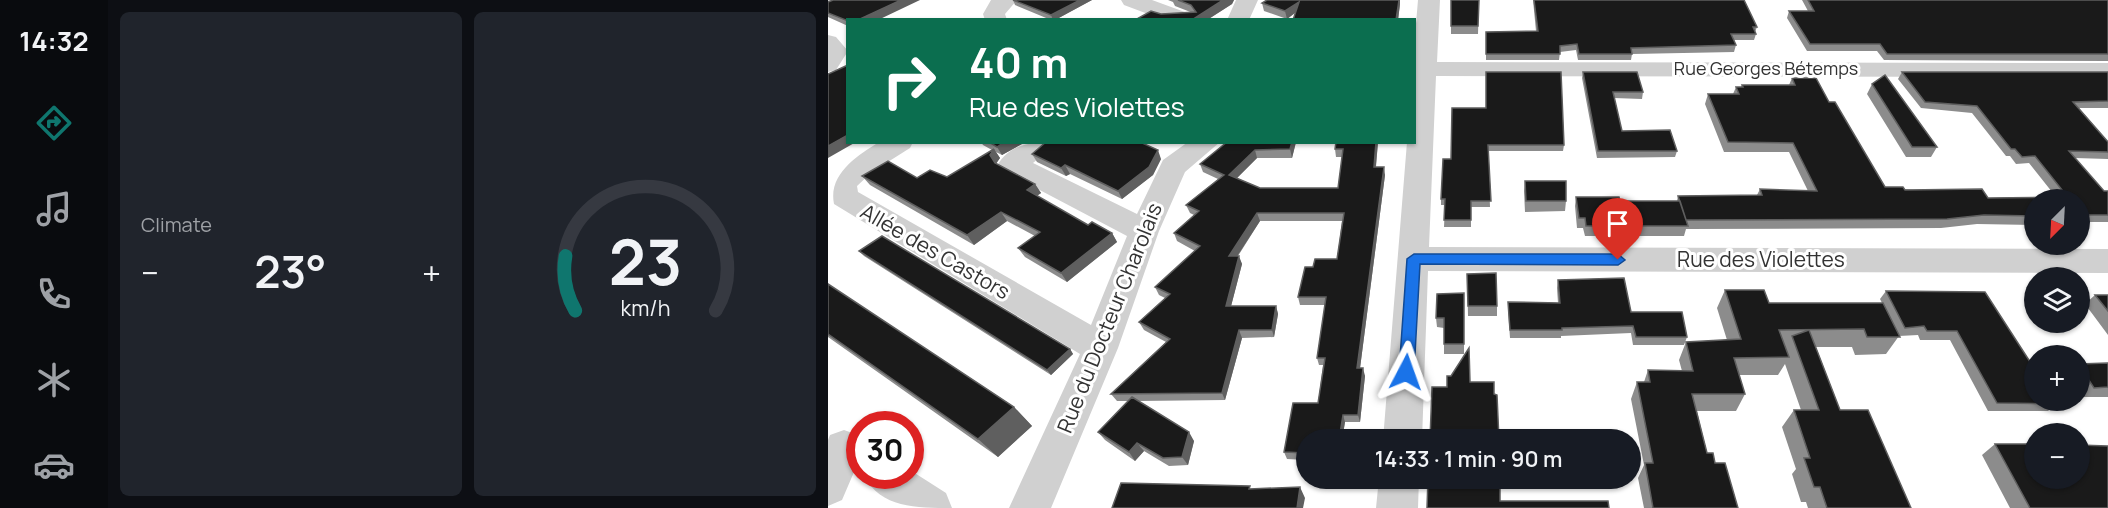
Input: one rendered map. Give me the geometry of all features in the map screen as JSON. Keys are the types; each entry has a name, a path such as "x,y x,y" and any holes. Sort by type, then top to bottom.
{"street":[{"path":"995,18 994,14 999,4 1006,0"},
{"path":"1132,0 1180,18"},
{"path":"1239,18 1247,0"},
{"path":"1403,429 1428,0"},
{"path":"828,42 836,51 828,65"},
{"name":"Rue Georges Bétemps","path":"1424,69 2108,70"},
{"name":"Allée des Castors","path":"897,144 862,165 842,183 844,197 1100,348"},
{"path":"1042,144 1012,164 1144,231"},
{"name":"Rue du Docteur Charolais","path":"1030,508 1100,348 1144,231 1173,167 1204,144"},
{"name":"Rue des Violettes","path":"1414,259 2108,261"},
{"path":"828,486 844,447"},
{"path":"903,489 931,508"},
{"path":"1397,508 1398,489"}],"building":[{"path":"833,0 901,0 862,18 846,18 846,20 828,13 828,2"},
{"path":"1013,0 1080,0 1051,15"},
{"path":"1178,0 1223,0 1195,18 1139,18 1151,11 1161,14 1196,12 1191,5"},
{"path":"1267,0 1399,0 1396,18 1294,18 1299,2 1285,11 1262,3"},
{"path":"1451,0 1479,0 1478,26 1451,26"},
{"path":"1534,0 1744,0 1757,27 1753,27 1756,34 1731,34 1736,45 1631,48 1632,54 1579,54 1577,44 1560,46 1560,54 1486,54 1486,32 1538,31"},
{"path":"1808,0 2108,0 2108,54 1887,54 1880,44 1810,44 1789,11 1814,11"},
{"path":"846,66 846,136 828,146 828,74"},
{"path":"1486,72 1561,72 1564,145 1488,145 1491,201 1471,201 1471,220 1444,220 1445,199 1441,199 1443,159 1451,159 1452,108 1486,108"},
{"path":"1583,72 1637,72 1643,92 1613,92 1622,131 1670,130 1677,151 1598,151"},
{"path":"1902,72 2108,72 2108,101 2073,102 2108,142 2108,152 2069,151 2104,191 2108,191 2108,215 2090,215 2090,189 2061,189 2035,156 2022,157 2015,149 2011,149 1977,106 1925,102"},
{"path":"1885,75 1937,147 1912,147 1872,84"},
{"path":"1792,78 1816,78 1829,102 1835,102 1885,187 1903,187 1905,190 1982,189 1988,198 2024,198 2024,216 1984,215 1947,219 1686,220 1678,196 1762,195 1760,189 1817,191 1793,143 1728,142 1708,94 1739,94 1736,87 1743,87 1742,85 1795,85"},
{"path":"1044,144 1144,144 1158,150 1149,167 1118,191 1065,165 1061,168 1032,154"},
{"path":"1225,144 1291,144 1290,149 1255,150 1229,175 1260,188 1338,188 1343,149 1335,149 1336,144 1376,144 1374,167 1384,167 1357,368 1363,368 1358,415 1343,415 1341,429 1296,429 1296,453 1284,452 1293,403 1318,403 1325,358 1317,358 1326,297 1298,297 1305,267 1313,267 1315,259 1337,259 1344,213 1257,213 1229,256 1239,256 1226,306 1276,306 1272,330 1239,330 1222,393 1111,394 1170,339 1139,322 1170,294 1155,287 1200,246 1174,233 1199,211 1186,205 1224,175 1200,164"},
{"path":"994,149 990,155 995,163 1035,184 1027,190 1088,225 1092,222 1112,233 1061,273 1018,248 1040,232 1001,212 967,235 862,176 888,161 917,178 930,170 947,177"},
{"path":"1525,181 1566,181 1566,201 1526,201"},
{"path":"1576,197 1619,197 1620,201 1680,201 1688,226 1586,226 1585,218 1579,218"},
{"path":"882,236 1070,349 1047,370 859,251"},
{"path":"1496,273 1497,306 1468,306 1467,274"},
{"path":"1624,278 1631,312 1682,312 1687,337 1636,337 1633,326 1510,330 1508,302 1560,303 1558,280"},
{"path":"828,284 1014,407 978,439 828,334"},
{"path":"1725,290 1764,290 1769,303 1883,303 1900,337 1867,337 1864,329 1779,330 1789,357 1734,358 1745,394 1692,394 1707,453 1713,453 1715,463 1725,463 1738,508 1653,508 1645,463 1653,463 1637,382 1650,382 1648,370 1693,371 1686,342 1741,339"},
{"path":"1886,291 1985,292 2024,352 2024,403 1997,403 1957,331 1927,331 1924,326 1905,328"},
{"path":"1464,293 1464,344 1444,344 1444,318 1436,318 1437,294"},
{"path":"2095,295 2108,295 2108,311"},
{"path":"1809,330 1840,410 1868,410 1911,508 1827,508 1820,487 1814,487 1804,458 1810,458 1794,410 1819,410 1792,336"},
{"path":"1469,348 1470,382 1494,382 1499,429 1430,429 1432,387 1447,387 1447,376 1451,376"},
{"path":"2108,363 2108,387 2094,388 2090,382 2090,364"},
{"path":"1132,397 1189,432 1182,457 1163,458 1137,443 1129,452 1098,432"},
{"path":"1995,444 2024,444 2024,489 2090,489 2090,445 2108,446 2108,508 2030,508"},
{"path":"1121,483 1300,489 1297,508 1112,508"},
{"path":"1428,489 1500,489 1500,501 1608,501 1609,508 1427,508"}],"route":[{"path":"1406,372 1414,259 1618,260"}]}
